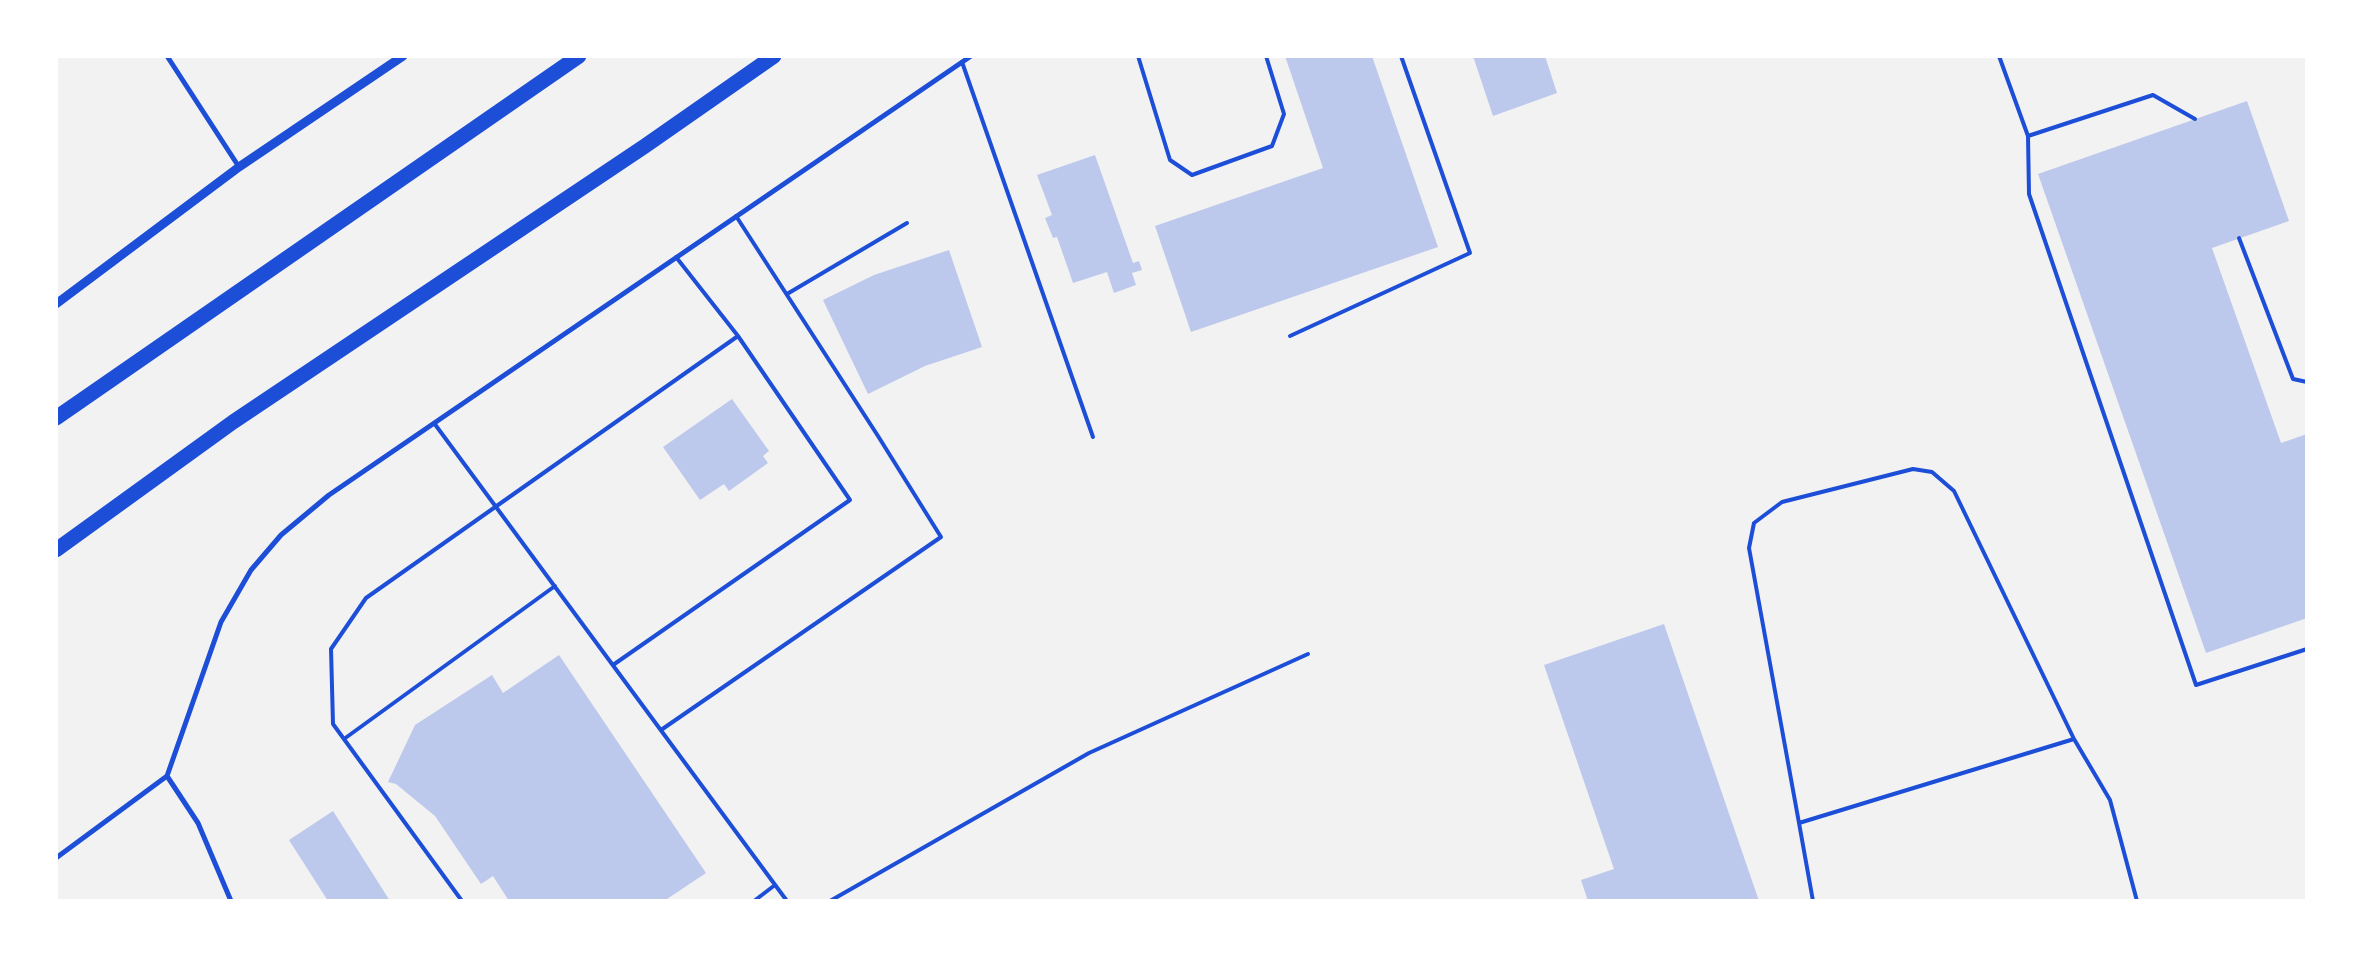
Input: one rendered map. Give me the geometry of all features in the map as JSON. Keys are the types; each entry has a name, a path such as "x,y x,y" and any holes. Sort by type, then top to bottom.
{"highway":[{"path":"56,418 579,56"},
{"path":"56,550 233,422 645,146 774,56"}],"street":[{"path":"167,56 239,167"},
{"path":"56,304 239,167 403,56"},
{"path":"56,858 166,776 220,622 251,570 281,536 329,495 971,56"},
{"path":"166,776 198,823 232,901"}],"lane":[{"path":"1138,56 1170,160 1192,175 1272,146 1284,114 1266,56"},
{"path":"1290,336 1470,253 1401,56"},
{"path":"2000,56 2028,136 2029,194 2196,685 2307,649"},
{"path":"962,62 1093,437"},
{"path":"2028,136 2153,95 2195,118"},
{"path":"661,730 941,537 736,216"},
{"path":"787,294 907,223"},
{"path":"2239,238 2292,379 2307,382"},
{"path":"613,665 850,500 738,336 676,257"},
{"path":"462,901 333,724 331,649 366,598 738,336"},
{"path":"434,423 786,901"},
{"path":"1813,901 1749,548 1754,523 1782,502 1913,468 1932,472 1954,491 2074,740 2110,800 2137,901"},
{"path":"344,739 555,586"},
{"path":"830,901 1089,753 1308,654"},
{"path":"1799,823 2074,740"},
{"path":"754,901 775,885"}],"building":[{"path":"1285,56 1372,56 1438,247 1191,332 1155,226 1323,168"},
{"path":"1473,56 1545,56 1557,93 1493,116"},
{"path":"2247,101 2289,221 2212,248 2281,443 2307,434 2307,618 2206,653 2038,174"},
{"path":"1095,155 1133,263 1139,261 1142,270 1132,273 1136,285 1114,293 1107,272 1073,283 1057,237 1053,238 1045,218 1052,215 1037,175"},
{"path":"949,250 982,347 925,366 868,394 823,300 874,275"},
{"path":"732,399 769,451 763,456 768,463 729,491 724,484 700,500 663,447"},
{"path":"1664,624 1759,901 1588,901 1581,880 1614,869 1544,665"},
{"path":"559,655 706,873 664,901 509,901 493,876 481,884 435,816 396,784 388,782 415,725 492,675 503,693"},
{"path":"333,811 390,901 328,901 289,840"}]}
